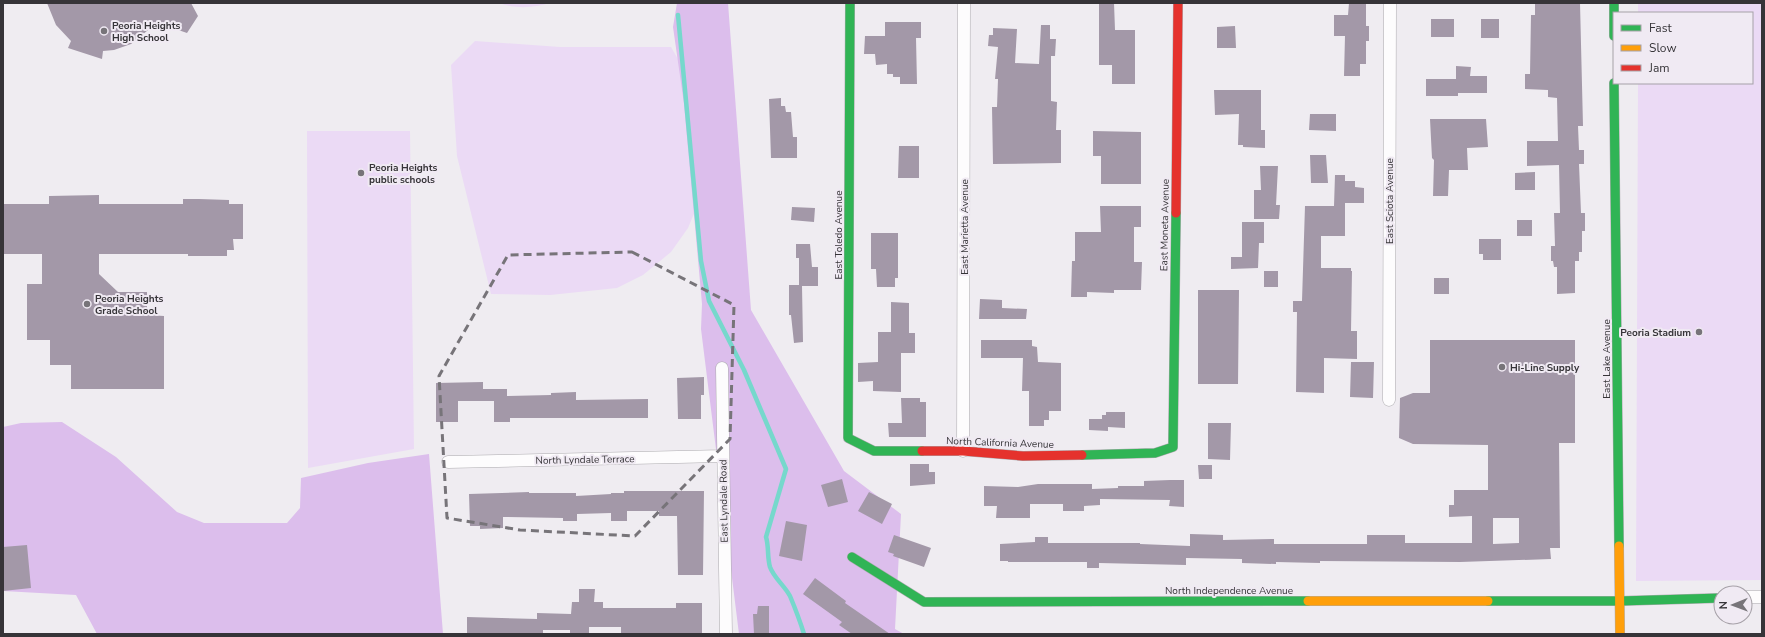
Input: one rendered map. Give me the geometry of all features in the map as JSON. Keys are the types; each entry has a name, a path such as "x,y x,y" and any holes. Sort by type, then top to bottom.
{"street":[{"name":"East Toledo Avenue","path":"850,3 848,438 874,451"},
{"name":"East Marietta Avenue","path":"964,3 964,451"},
{"name":"East Moneta Avenue","path":"1172,447 1178,3"},
{"name":"East Sciota Avenue","path":"1389,400 1390,3"},
{"name":"East Lake Avenue","path":"1614,84 1620,634"},
{"name":"East Lyndale Road","path":"722,368 726,634"},
{"name":"North California Avenue","path":"874,451 964,451 1031,455 1155,453 1172,447"},
{"name":"North Lyndale Terrace","path":"448,462 723,456"},
{"name":"North Independence Avenue","path":"852,556 924,602 1064,600 1620,601 1713,598"}],"highlighted area":[{"path":"632,252 734,305 730,439 635,536 520,530 447,518 439,376 508,255"}],"shaded area":[{"path":"499,3 550,3 524,7"},
{"path":"677,3 728,3 751,310 844,471 901,514 895,629 904,634 739,634 701,329 702,304 684,104 673,27"},
{"name":"Peoria Stadium","path":"1638,3 1762,3 1762,580 1636,581 1638,84 1753,84 1753,12 1638,12"},
{"path":"475,41 560,47 671,47 696,90 701,197 688,228 671,252 643,275 617,288 550,295 491,294 457,156 451,65"},
{"path":"307,131 410,131 414,449 308,468"},
{"path":"62,422 116,457 177,512 204,523 287,523 300,508 301,478 368,463 429,454 443,634 97,634 76,595 3,591 3,427 21,423"}],"building":[{"name":"Peoria Heights High School","path":"47,3 191,3 198,16 187,33 161,24 160,30 153,26 131,44 114,50 103,51 102,59 68,48 71,41 56,25"},
{"path":"1099,3 1114,3 1115,30 1135,30 1135,84 1112,84 1112,65 1099,65"},
{"path":"1349,3 1366,3 1366,26 1369,26 1369,41 1366,41 1366,64 1360,64 1360,76 1344,76 1345,36 1334,36 1334,15 1348,15"},
{"path":"1535,3 1580,3 1583,126 1578,126 1579,150 1584,150 1584,164 1579,164 1581,213 1585,213 1585,231 1582,231 1582,252 1579,252 1579,261 1575,261 1575,293 1557,294 1557,267 1554,267 1553,261 1551,261 1551,246 1555,246 1554,213 1560,213 1559,165 1527,166 1527,141 1558,141 1557,98 1548,97 1548,90 1525,89 1525,74 1530,74 1531,15 1535,15"},
{"path":"1431,19 1454,19 1454,37 1431,37"},
{"path":"1481,19 1499,19 1499,38 1481,38"},
{"path":"885,22 921,22 921,38 916,38 917,84 900,84 900,77 893,77 893,74 887,74 887,64 876,65 875,54 864,54 865,36 885,36"},
{"path":"1041,25 1050,25 1050,39 1056,39 1055,56 1051,56 1051,101 1057,102 1056,130 1061,130 1061,163 993,164 992,107 997,107 998,79 995,79 998,47 988,46 989,35 993,35 993,28 1017,29 1015,63 1039,64"},
{"path":"1235,26 1236,48 1217,48 1217,27"},
{"path":"1456,66 1471,67 1470,76 1487,76 1487,93 1458,93 1458,96 1426,96 1426,79 1456,79"},
{"path":"1214,90 1261,90 1261,130 1265,130 1265,148 1243,147 1243,145 1238,145 1239,114 1215,115"},
{"path":"781,98 781,106 785,106 786,112 791,112 793,137 797,137 797,158 771,158 769,99"},
{"path":"1310,114 1336,114 1336,131 1309,130"},
{"path":"1430,119 1486,119 1488,147 1467,148 1468,170 1449,170 1448,196 1433,196 1434,160 1432,158"},
{"path":"1093,131 1141,132 1141,184 1101,184 1101,156 1093,156"},
{"path":"899,146 919,146 919,178 898,178"},
{"path":"1310,155 1326,155 1328,183 1311,183"},
{"path":"1260,166 1278,166 1276,205 1280,205 1279,219 1254,219 1254,190 1261,190"},
{"path":"1535,172 1535,190 1515,190 1515,173"},
{"path":"1335,175 1345,175 1345,181 1355,181 1355,187 1364,188 1364,203 1345,203 1345,236 1321,236 1321,268 1351,268 1352,271 1351,331 1357,331 1357,359 1324,358 1324,393 1296,392 1297,312 1293,312 1293,301 1302,301 1305,206 1334,206"},
{"name":"Peoria Heights Grade School","path":"99,195 99,204 183,204 183,199 199,199 229,200 229,204 243,204 243,239 233,239 234,250 227,250 227,256 188,256 188,254 99,254 99,274 118,292 147,292 147,315 164,316 164,389 71,389 71,365 50,365 50,340 27,340 27,284 42,284 42,254 3,254 3,204 49,204 49,196"},
{"path":"1100,206 1141,206 1141,227 1134,227 1134,262 1142,262 1141,290 1114,290 1114,293 1087,292 1087,297 1071,297 1072,261 1075,261 1075,232 1101,232"},
{"path":"792,207 815,208 814,222 791,220"},
{"path":"1517,220 1532,220 1532,236 1517,236"},
{"path":"1242,222 1264,222 1264,243 1259,243 1258,268 1231,269 1231,257 1242,257"},
{"path":"871,233 898,233 898,278 895,278 895,287 877,287 876,269 871,269"},
{"path":"1479,239 1501,239 1501,260 1483,260 1483,254 1479,254"},
{"path":"796,244 810,244 812,267 818,267 818,286 802,286 803,342 794,343 791,315 789,315 789,285 799,285 799,258 796,258"},
{"path":"1264,271 1278,271 1278,287 1264,287"},
{"path":"1434,278 1449,278 1449,294 1434,294"},
{"path":"1198,290 1239,290 1238,384 1198,384"},
{"path":"980,299 1002,300 1002,308 1027,309 1026,319 979,319"},
{"path":"891,302 909,303 909,333 915,333 915,353 901,353 901,392 873,391 873,381 858,382 858,363 878,362 878,332 891,332"},
{"path":"981,340 1032,340 1032,346 1037,347 1038,362 1061,363 1061,411 1049,411 1049,420 1044,420 1044,426 1029,426 1029,391 1022,391 1023,358 981,358"},
{"path":"1430,340 1575,340 1575,443 1559,443 1560,548 1550,548 1551,559 1460,562 1320,561 1320,563 1276,562 1276,564 1242,563 1242,559 1186,558 1186,565 1099,563 1099,568 1087,568 1087,562 1000,561 1000,544 1035,542 1035,537 1048,537 1048,543 1140,543 1190,546 1190,534 1223,535 1223,540 1274,539 1274,544 1367,544 1367,535 1405,535 1405,543 1472,543 1472,516 1449,517 1449,505 1454,505 1454,490 1488,490 1488,445 1413,444 1399,438 1400,398 1413,393 1430,393","holes":["1493,518 1519,518 1519,543 1493,544"]},
{"path":"1351,362 1374,362 1373,398 1350,397"},
{"path":"704,377 704,395 701,395 701,419 678,419 677,378"},
{"path":"483,382 483,389 507,389 507,396 551,395 551,393 576,392 576,400 648,399 648,418 510,418 510,422 494,422 494,401 458,401 458,422 436,422 436,383"},
{"path":"901,398 920,398 920,402 926,402 926,437 889,437 888,423 902,423"},
{"path":"1106,412 1125,412 1125,428 1108,427 1108,431 1089,430 1089,419 1102,419 1102,415 1106,415"},
{"path":"1208,423 1231,423 1230,460 1208,459"},
{"path":"910,464 929,464 929,472 935,472 935,484 910,486"},
{"path":"1198,465 1212,465 1212,479 1199,479"},
{"path":"842,479 848,502 828,507 821,485"},
{"path":"1184,480 1184,507 1169,506 1170,500 1100,499 1100,505 1084,506 1084,511 1063,511 1063,504 1030,504 1030,518 996,518 997,506 984,506 984,486 1018,487 1038,484 1092,484 1092,489 1118,488 1118,486 1144,486 1144,481"},
{"path":"624,491 704,491 703,575 678,575 677,516 659,516 659,511 627,511 627,521 611,521 611,513 577,514 577,521 563,521 563,518 503,517 503,528 480,529 480,526 470,526 469,494 529,492 576,493 576,496 624,493"},
{"path":"869,492 892,504 882,524 858,511"},
{"path":"786,521 807,525 802,561 779,556"},
{"path":"894,535 931,548 924,567 893,556 894,554 888,552"},
{"path":"27,545 31,588 3,591 3,547"},
{"path":"815,578 846,601 845,603 890,634 852,634 839,625 842,622 803,594"},
{"path":"579,589 595,589 594,602 603,602 603,608 676,608 676,603 702,603 702,634 621,634 621,627 589,627 589,634 570,634 570,630 543,630 543,634 467,634 467,617 537,619 537,613 571,614 572,602 579,602"},
{"path":"758,606 769,606 769,634 754,634 753,614 757,614"}],"waterway":[{"path":"678,15 701,261 709,301 744,370 786,469 766,537 770,567 774,575 790,596 804,634"}],"traffic: fast":[{"path":"850,3 848,438 874,451 922,451"},
{"path":"1614,3 1614,12"},
{"path":"1614,84 1619,546"},
{"path":"1082,455 1155,453 1173,447 1176,213"},
{"path":"852,557 924,602 1308,601"},
{"path":"1488,601 1620,601 1713,598"}],"traffic: slow":[{"path":"1619,546 1620,634"},
{"path":"1308,601 1488,601"}],"traffic: jam":[{"path":"1176,213 1178,3"},
{"path":"922,451 963,451 1023,456 1082,455"}],"place":[{"name":"Peoria Heights High School","path":"104,31"},
{"name":"Peoria Heights public schools","path":"361,173"},
{"name":"Peoria Heights Grade School","path":"87,304"},
{"name":"Peoria Stadium","path":"1699,332"},
{"name":"Hi-Line Supply","path":"1502,367"}]}
